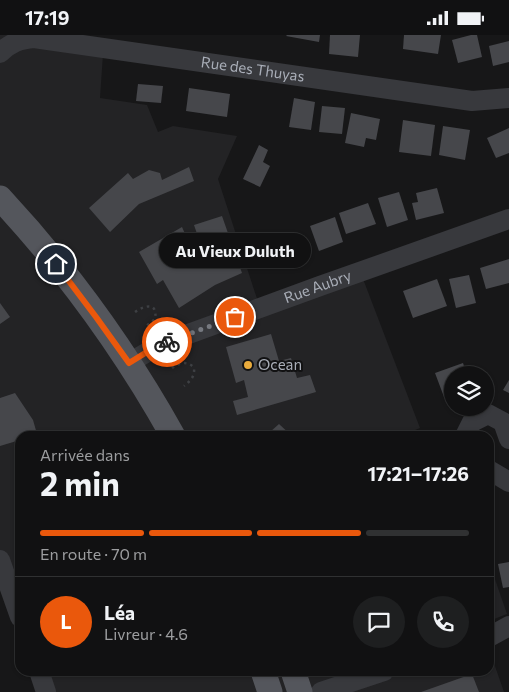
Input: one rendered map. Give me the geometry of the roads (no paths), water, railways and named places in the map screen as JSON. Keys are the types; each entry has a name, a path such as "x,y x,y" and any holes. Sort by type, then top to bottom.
{"main road":[{"path":"0,198 36,238 73,285 129,363 170,431"},
{"path":"265,676 270,692"},
{"path":"294,676 300,692"}],"street":[{"name":"Rue des Thuyas","path":"0,53 14,42 25,38 34,38 472,101 509,98"},
{"name":"Rue Aubry","path":"129,363 161,344 509,219"},
{"path":"468,431 472,422 488,414 503,422 509,439"},
{"path":"494,473 509,482"},
{"path":"0,560 15,603"},
{"path":"494,634 509,626"},
{"path":"41,676 46,692"},
{"path":"321,692 369,676"}],"place":[{"name":"Au Vieux Duluth","path":"235,317"},
{"name":"Ocean","path":"248,365"}]}
